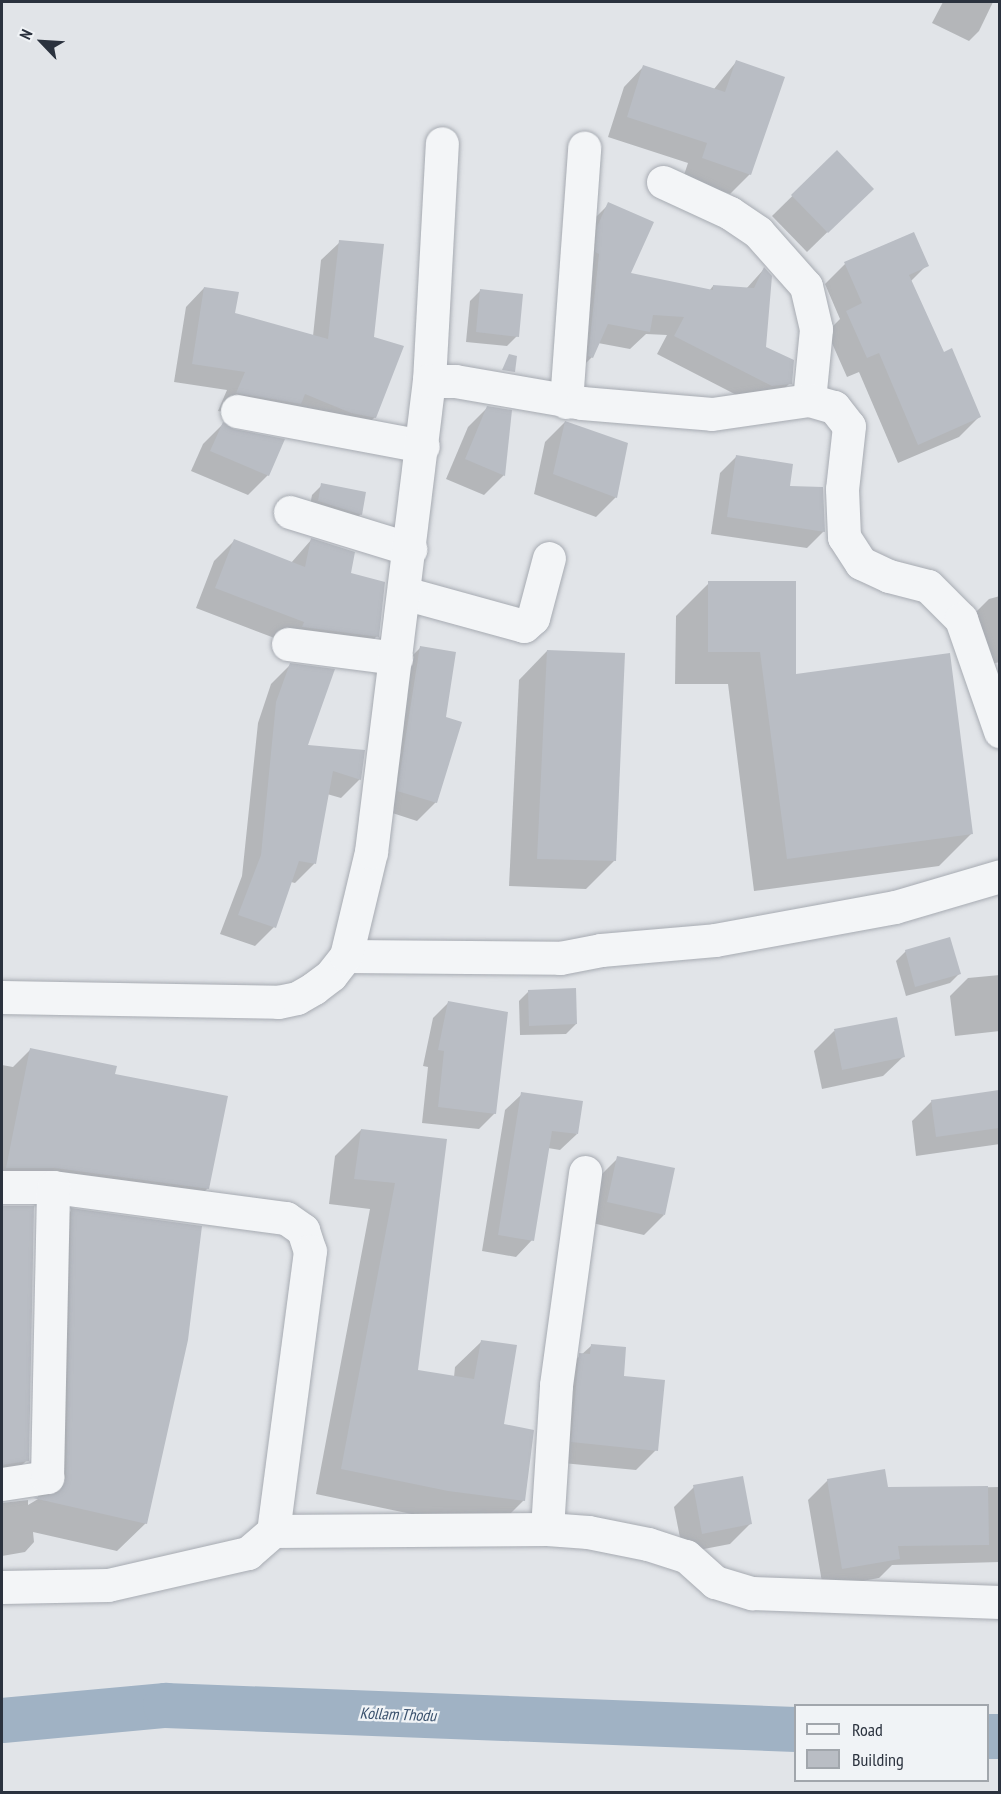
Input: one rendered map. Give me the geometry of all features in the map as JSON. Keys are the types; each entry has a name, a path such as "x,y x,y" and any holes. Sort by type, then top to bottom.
{"street":[{"path":"2,997 278,1002 297,998 314,988 332,975 346,956 371,852 423,446 429,381 442,143"},
{"path":"566,402 584,148"},
{"path":"663,182 730,213 758,232 806,285 816,328 809,400"},
{"path":"429,381 455,381 566,402 712,414 809,400 834,407 849,426 842,489 844,537 861,563 889,576 928,586 961,619 999,731"},
{"path":"237,411 423,446"},
{"path":"290,512 410,549"},
{"path":"404,594 524,626 533,618 549,558"},
{"path":"288,644 396,658"},
{"path":"346,956 560,958 601,950 716,940 895,907 999,876"},
{"path":"547,1529 556,1385 585,1172"},
{"path":"2,1187 53,1187 286,1218 303,1230 310,1251 273,1531"},
{"path":"2,1484 47,1477 53,1187"},
{"path":"2,1587 108,1585 248,1552 273,1531 547,1529 588,1532 648,1544 686,1556 716,1582 752,1593 999,1602"}],"building":[{"path":"736,60 785,77 751,175 702,158 707,143 627,117 643,65 725,92"},
{"path":"837,150 874,189 828,233 791,195"},
{"path":"608,202 654,222 631,273 713,290 713,285 754,288 764,267 772,276 766,347 794,360 792,384 772,386 674,336 684,317 653,315 650,332 608,324 593,358 588,356 599,254 595,252 597,227"},
{"path":"914,232 929,266 909,275 944,352 952,348 981,417 918,445 879,353 867,358 846,311 862,303 844,262"},
{"path":"339,240 384,244 374,337 404,346 376,418 351,413 305,394 301,404 236,393 245,372 192,364 204,287 239,292 235,313 328,339"},
{"path":"480,289 523,294 519,337 476,332"},
{"path":"509,354 517,356 515,372 502,370"},
{"path":"487,406 512,410 505,476 465,459"},
{"path":"565,421 628,443 617,498 553,474"},
{"path":"223,422 234,429 285,439 269,476 210,451"},
{"path":"736,455 793,464 790,486 823,487 825,532 727,517"},
{"path":"321,483 366,492 362,515 318,501"},
{"path":"311,538 355,552 351,573 385,582 379,637 302,627 304,622 215,588 234,539 305,567"},
{"path":"708,581 796,581 796,674 950,653 973,834 787,859 760,652 708,652"},
{"path":"420,646 456,652 446,717 462,722 437,803 397,791"},
{"path":"547,650 625,653 616,861 537,859"},
{"path":"290,663 335,669 308,745 365,750 361,780 333,771 316,864 299,861 276,928 238,915 261,855 276,702"},
{"path":"950,937 961,974 915,987 905,950"},
{"path":"576,988 577,1024 529,1026 528,990"},
{"path":"448,1001 508,1012 496,1114 438,1107 444,1051 438,1050"},
{"path":"897,1017 905,1057 842,1070 834,1029"},
{"path":"30,1048 117,1066 115,1074 228,1096 209,1189 55,1168 6,1168"},
{"path":"999,1090 999,1128 936,1137 931,1100"},
{"path":"521,1092 583,1101 578,1134 552,1131 534,1241 498,1235"},
{"path":"361,1129 447,1139 418,1370 474,1379 481,1340 517,1345 504,1424 534,1430 525,1501 448,1491 341,1469 395,1183 354,1179"},
{"path":"617,1156 675,1168 665,1215 607,1202"},
{"path":"2,1206 34,1206 29,1461 2,1465"},
{"path":"71,1208 202,1226 188,1340 147,1524 33,1498 57,1493 66,1477"},
{"path":"591,1344 626,1347 624,1376 665,1380 658,1451 571,1442 579,1353 590,1354"},
{"path":"885,1469 888,1487 988,1486 989,1545 898,1546 900,1559 842,1569 827,1479"},
{"path":"743,1476 752,1524 702,1534 693,1485"}],"waterway":[{"name":"Kollam Thodu","path":"2,1720 165,1705 794,1729"},
{"name":"Kollam Thodu","path":"989,1736 1000,1736"}]}
